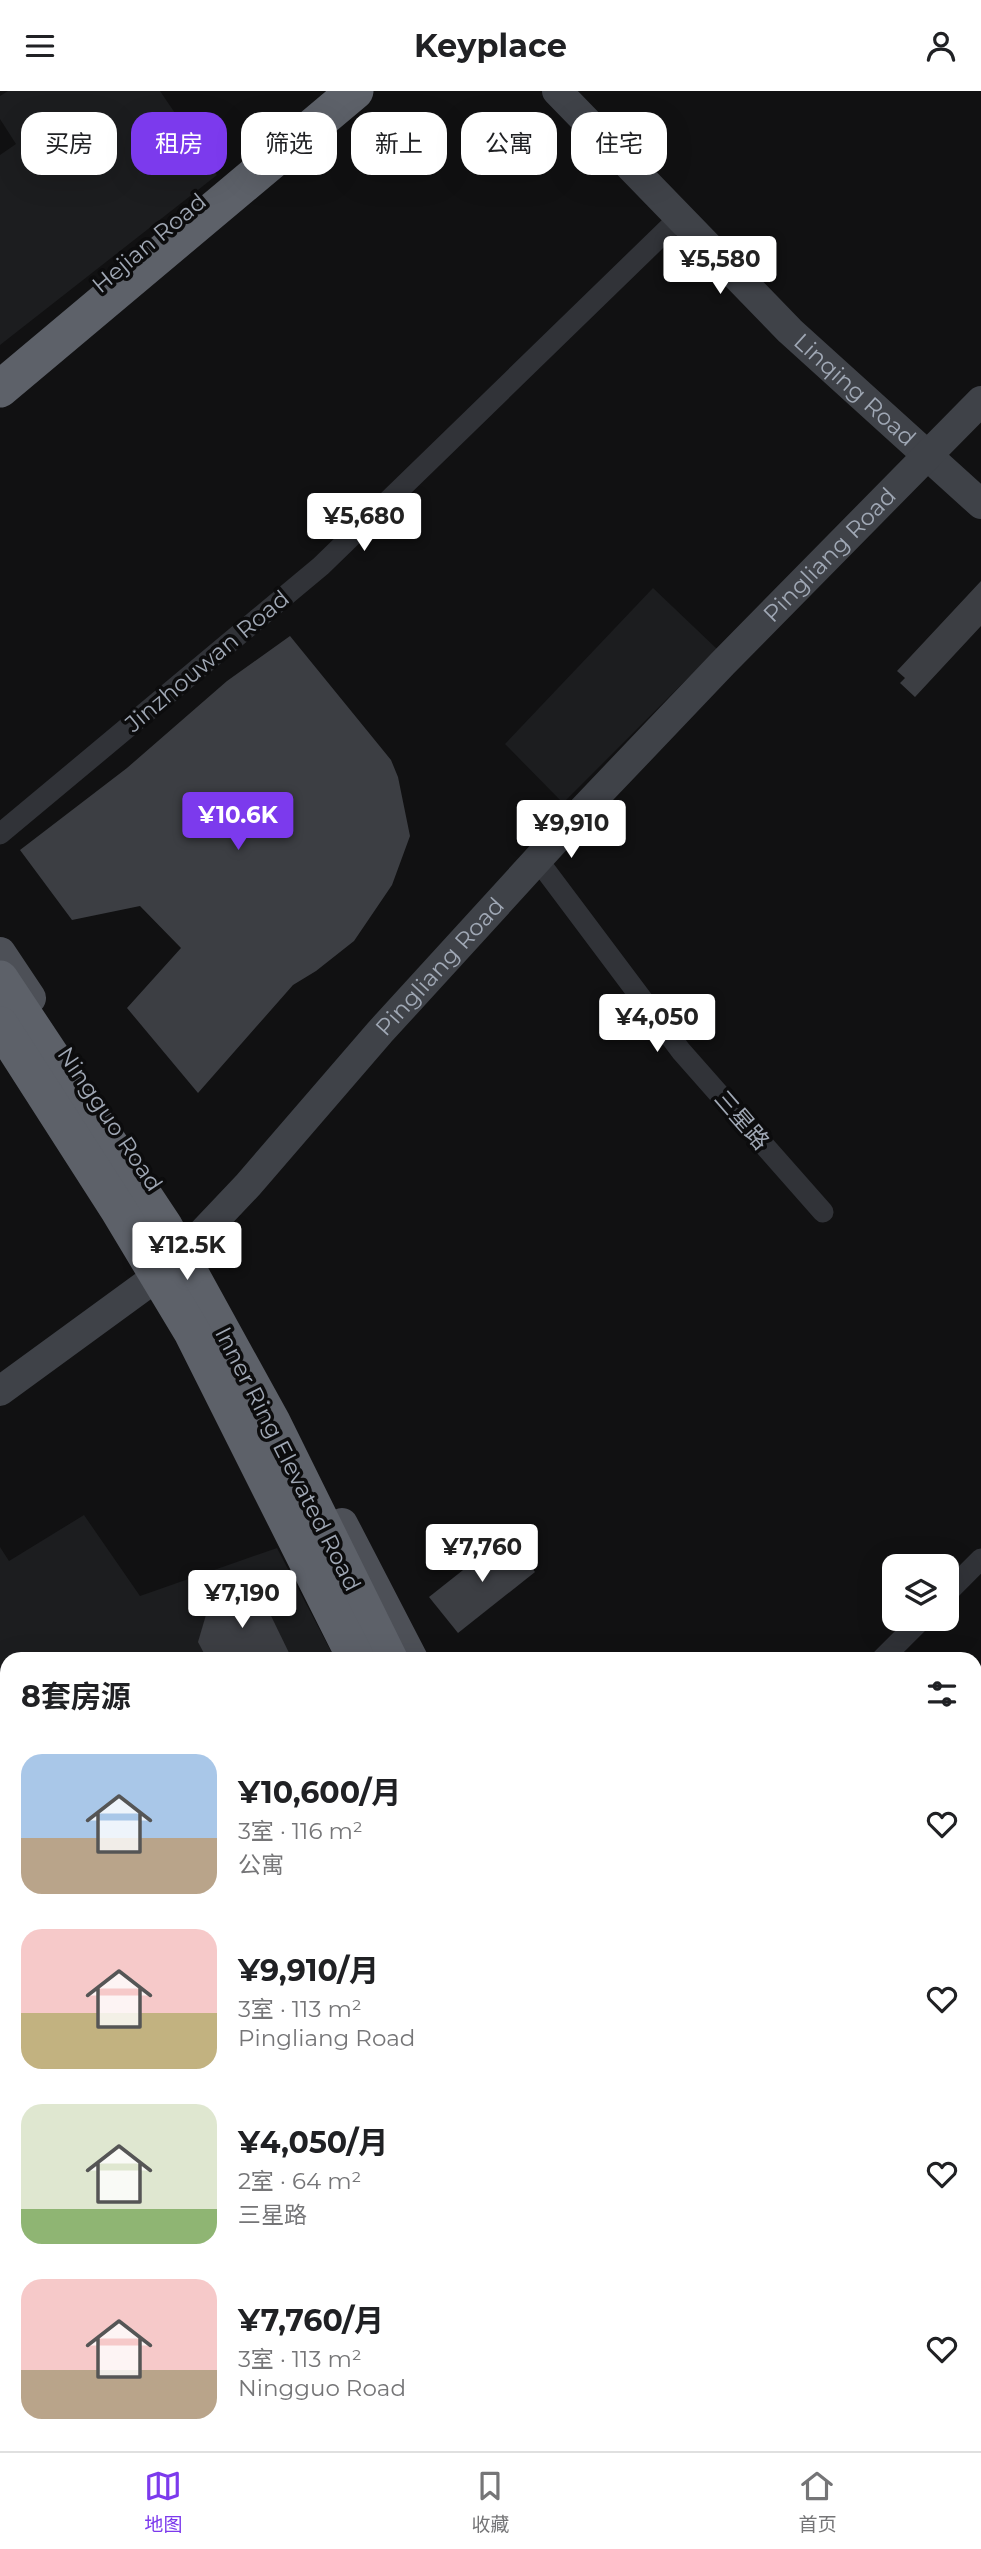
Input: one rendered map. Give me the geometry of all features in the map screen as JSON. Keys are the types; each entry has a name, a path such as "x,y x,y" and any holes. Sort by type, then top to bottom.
{"highway":[{"path":"0,389 355,91"},
{"name":"Inner Ring Elevated Road","path":"0,979 164,1226 272,1422 386,1652"},
{"name":"Inner Ring Elevated Road","path":"0,1025 118,1209 192,1332 352,1652"}],"main road":[{"name":"Linqing Road","path":"557,91 790,331 981,504"},
{"name":"Pingliang Road","path":"0,1391 148,1283 193,1243 248,1185 380,1032 537,859 733,653 981,401"},
{"name":"Ningguo Road","path":"0,953 193,1243 408,1652"},
{"path":"0,1045 148,1283 340,1652"}],"street":[{"name":"Hejian Road","path":"0,369 331,91"},
{"name":"Jinzhouwan Road","path":"0,834 321,566 678,218"},
{"name":"三星路","path":"537,859 681,1051 823,1212"},
{"path":"959,1581 981,1559"},
{"path":"889,1652 910,1631"}],"shaded area":[{"path":"8,91 160,91 174,112 131,112 131,175 217,175 0,345 0,155 16,144 0,119 0,96"},
{"path":"653,588 717,649 563,803 505,744"},
{"path":"84,1515 140,1596 277,1548 331,1652 0,1652 0,1547 9,1561"}],"building":[{"path":"981,581 981,626 915,697 900,683 905,678 897,671"},
{"path":"290,636 391,760 398,777 410,836 392,885 354,941 316,971 293,985 198,1093 127,1008 181,948 140,906 72,920 20,850 127,768 227,681"},
{"path":"506,1536 535,1572 458,1633 429,1597"},
{"path":"256,1585 289,1652 203,1652 198,1642 208,1608"}]}
